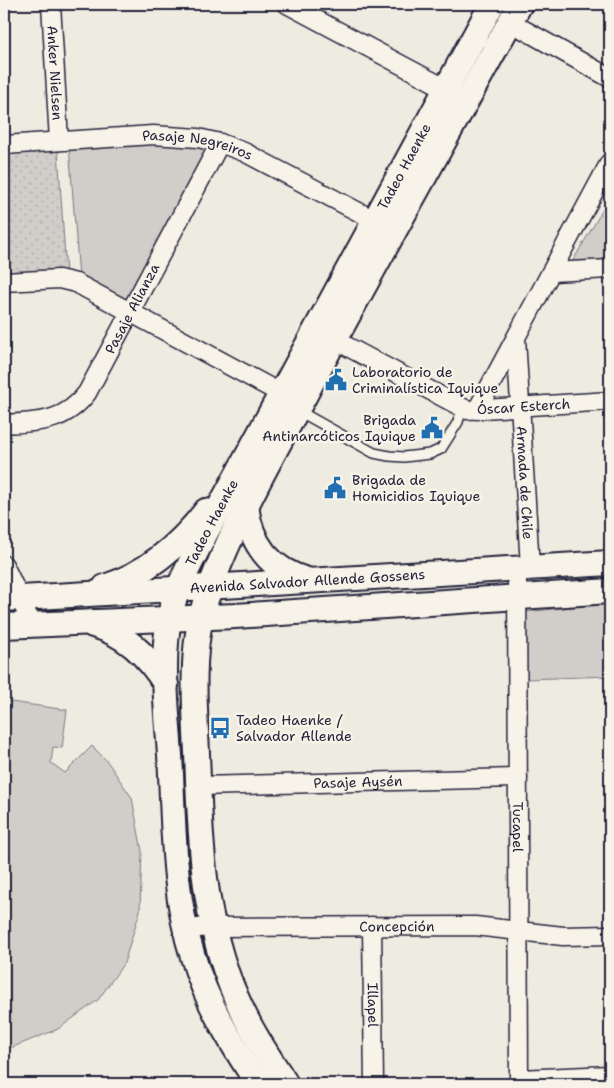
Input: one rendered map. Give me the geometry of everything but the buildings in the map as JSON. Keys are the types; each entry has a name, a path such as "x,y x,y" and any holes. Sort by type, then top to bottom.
{"main road":[{"name":"Tadeo Haenke","path":"286,1084 250,1026 236,998 212,927 203,872 198,786 195,689 196,651 200,618 210,588 288,401 374,220 492,4"},
{"name":"Tadeo Haenke","path":"258,1084 234,1048 210,1004 192,957 185,929 176,870 166,685 169,619 178,590 241,466 334,340 515,13"},
{"path":"76,595 123,581 165,555 195,525 241,466"},
{"path":"246,505 251,532 266,555 286,572 312,581"},
{"name":"Avenida Salvador Allende Gossens","path":"12,599 610,563"},
{"name":"Avenida Salvador Allende Gossens","path":"4,626 200,618 610,591"},
{"path":"84,623 112,632 137,648 148,659 166,685"}],"street":[{"name":"Anker Nielsen","path":"51,4 59,141"},
{"path":"287,4 467,100"},
{"path":"515,13 610,78"},
{"name":"Pasaje Negreiros","path":"4,145 161,135 198,138 220,143 244,152 374,220"},
{"name":"Pasaje Alianza","path":"4,424 43,422 64,414 77,405 87,393 220,143"},
{"path":"470,409 516,338 551,272 606,182 610,162"},
{"path":"551,272 610,269"},
{"path":"4,282 59,279 84,286 288,401"},
{"name":"Armada de Chile","path":"516,338 520,406 524,568"},
{"name":"Óscar Esterch","path":"334,340 470,409 610,401"},
{"path":"4,566 12,599 32,624"},
{"name":"Tucapel","path":"519,1081 517,597 524,568"},
{"name":"Pasaje Aysén","path":"198,786 518,778"},
{"name":"Illapel","path":"372,926 374,1084"},
{"name":"Concepción","path":"185,929 212,927 475,926 563,936 610,935"},
{"path":"519,1081 610,1075"}],"lane":[{"path":"288,401 374,453 404,457 430,454 441,449 458,422 470,409"}],"shaded area":[{"path":"170,139 216,145 131,304 79,278 69,145"},
{"path":"58,150 66,274 4,278 4,154"},
{"path":"609,199 610,261 571,264"},
{"path":"610,603 610,676 527,679 525,612"},
{"path":"4,701 67,710 62,748 53,747 51,763 65,773 92,746 107,761 132,798 142,851 140,911 124,963 98,1000 58,1029 13,1047 4,1048"}],"place":[{"name":"Laboratorio de Criminalística Iquique","path":"336,380"},
{"name":"Brigada Antinarcóticos Iquique","path":"432,428"},
{"name":"Brigada de Homicidios Iquique","path":"335,488"},
{"name":"Tadeo Haenke / Salvador Allende","path":"220,728"}]}
